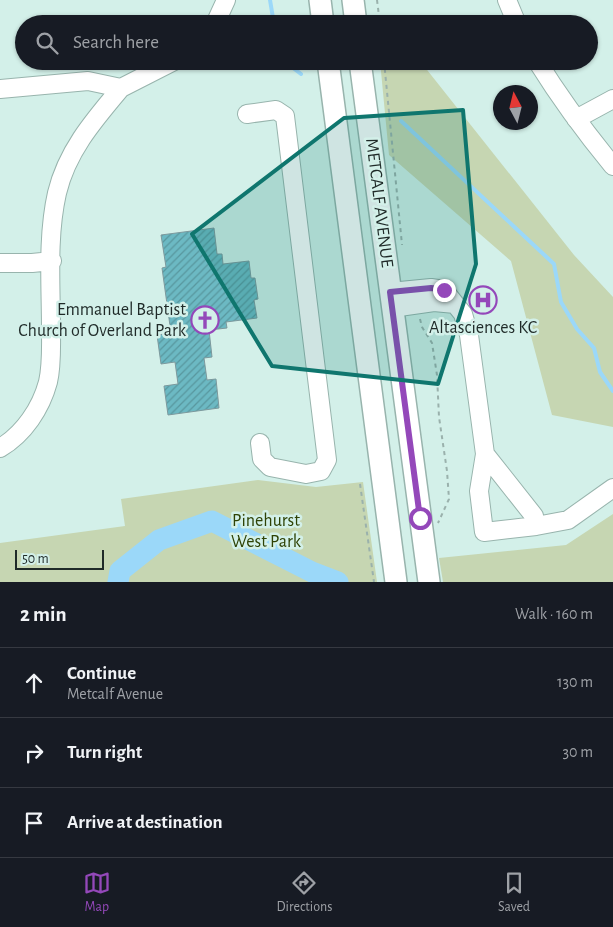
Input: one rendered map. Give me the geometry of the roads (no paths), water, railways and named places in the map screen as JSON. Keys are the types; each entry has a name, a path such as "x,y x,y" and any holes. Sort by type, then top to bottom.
{"main road":[{"path":"320,0 322,15"},
{"path":"353,0 355,15"},
{"name":"METCALF AVENUE","path":"329,70 396,582"},
{"name":"METCALF AVENUE","path":"361,70 429,582"}],"street":[{"path":"218,15 226,0"},
{"path":"507,0 513,15"},
{"path":"0,448 25,427 33,416 42,400 48,382 50,368 53,223 57,194 73,150 86,129 121,88 156,70"},
{"path":"543,70 576,119 613,166"},
{"path":"0,90 88,82 121,88"},
{"path":"576,119 613,99"},
{"path":"247,114 276,110 285,116 327,460 321,471 306,474 270,468 262,458 260,443"},
{"path":"0,262 32,263 52,261"},
{"path":"391,300 455,304 463,314 469,335 485,454 479,491 484,532 568,520 613,488"},
{"path":"485,454 534,516 536,526"}],"waterway":[{"path":"270,0 272,15"},
{"path":"296,70 301,74"},
{"path":"401,121 554,264 561,302 577,329 594,348 600,372 613,391"},
{"path":"118,582 120,571 159,540 212,521 312,572 338,582"}],"place":[{"name":"Altasciences KC","path":"483,300"},
{"name":"Emmanuel Baptist Church of Overland Park","path":"205,320"}],"park label":[{"name":"Pinehurst West Park","path":"266,531"}]}
